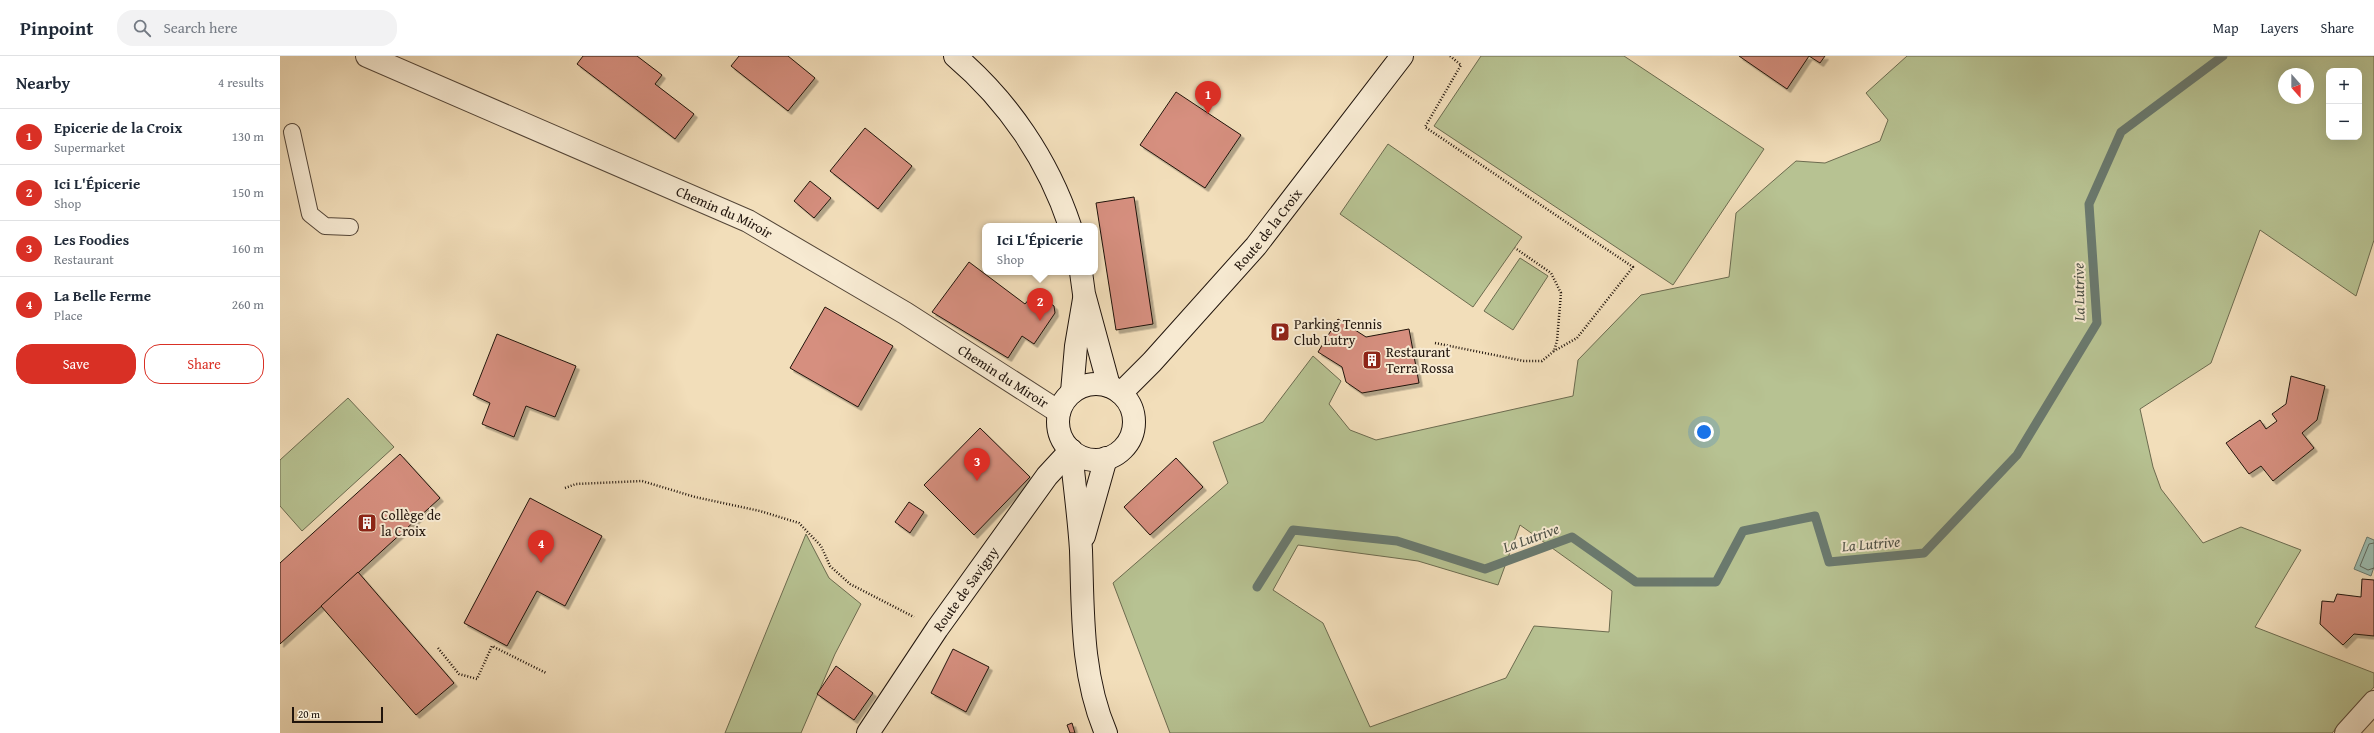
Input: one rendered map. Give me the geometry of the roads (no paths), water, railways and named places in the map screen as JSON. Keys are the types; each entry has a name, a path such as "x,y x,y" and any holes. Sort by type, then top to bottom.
{"street":[{"name":"Chemin du Miroir","path":"368,56 748,221 905,313 1059,412"},
{"path":"955,56 971,69 1017,122 1042,160 1063,204 1069,223"},
{"name":"Route de la Croix","path":"1115,389 1152,362 1256,246 1402,56"},
{"path":"1081,275 1084,294 1115,389"},
{"path":"1072,392 1076,346 1084,294"},
{"path":"1070,450 1082,457 1094,460 1106,458 1126,446 1132,436 1134,424 1133,412 1129,402 1115,389 1096,384 1083,386 1072,392 1064,401 1059,412 1060,433 1070,450 1081,548 1084,651 1093,691 1106,733"},
{"name":"Route de Savigny","path":"868,733 937,629 1047,476 1070,450"},
{"path":"1081,548 1106,458"},
{"path":"2346,733 2374,702"}],"lane":[{"path":"292,132 310,214 325,226 350,227"}],"water":[{"path":"2367,537 2374,540 2374,567 2371,576 2354,569"}],"waterway":[{"name":"La Lutrive","path":"1257,587 1293,530 1397,541 1485,569 1572,537 1636,582 1716,582 1743,531 1815,516 1829,562 1924,553 2017,455 2097,323 2089,204 2121,132 2223,56"}],"place":[{"name":"Epicerie de la Croix","path":"1208,114"},
{"name":"Ici L'Épicerie","path":"1040,321"},
{"name":"Parking Tennis Club Lutry","path":"1280,332"},
{"name":"Restaurant Terra Rossa","path":"1372,360"},
{"name":"Les Foodies","path":"977,481"},
{"name":"Collège de la Croix","path":"367,523"},
{"name":"La Belle Ferme","path":"541,563"}]}
